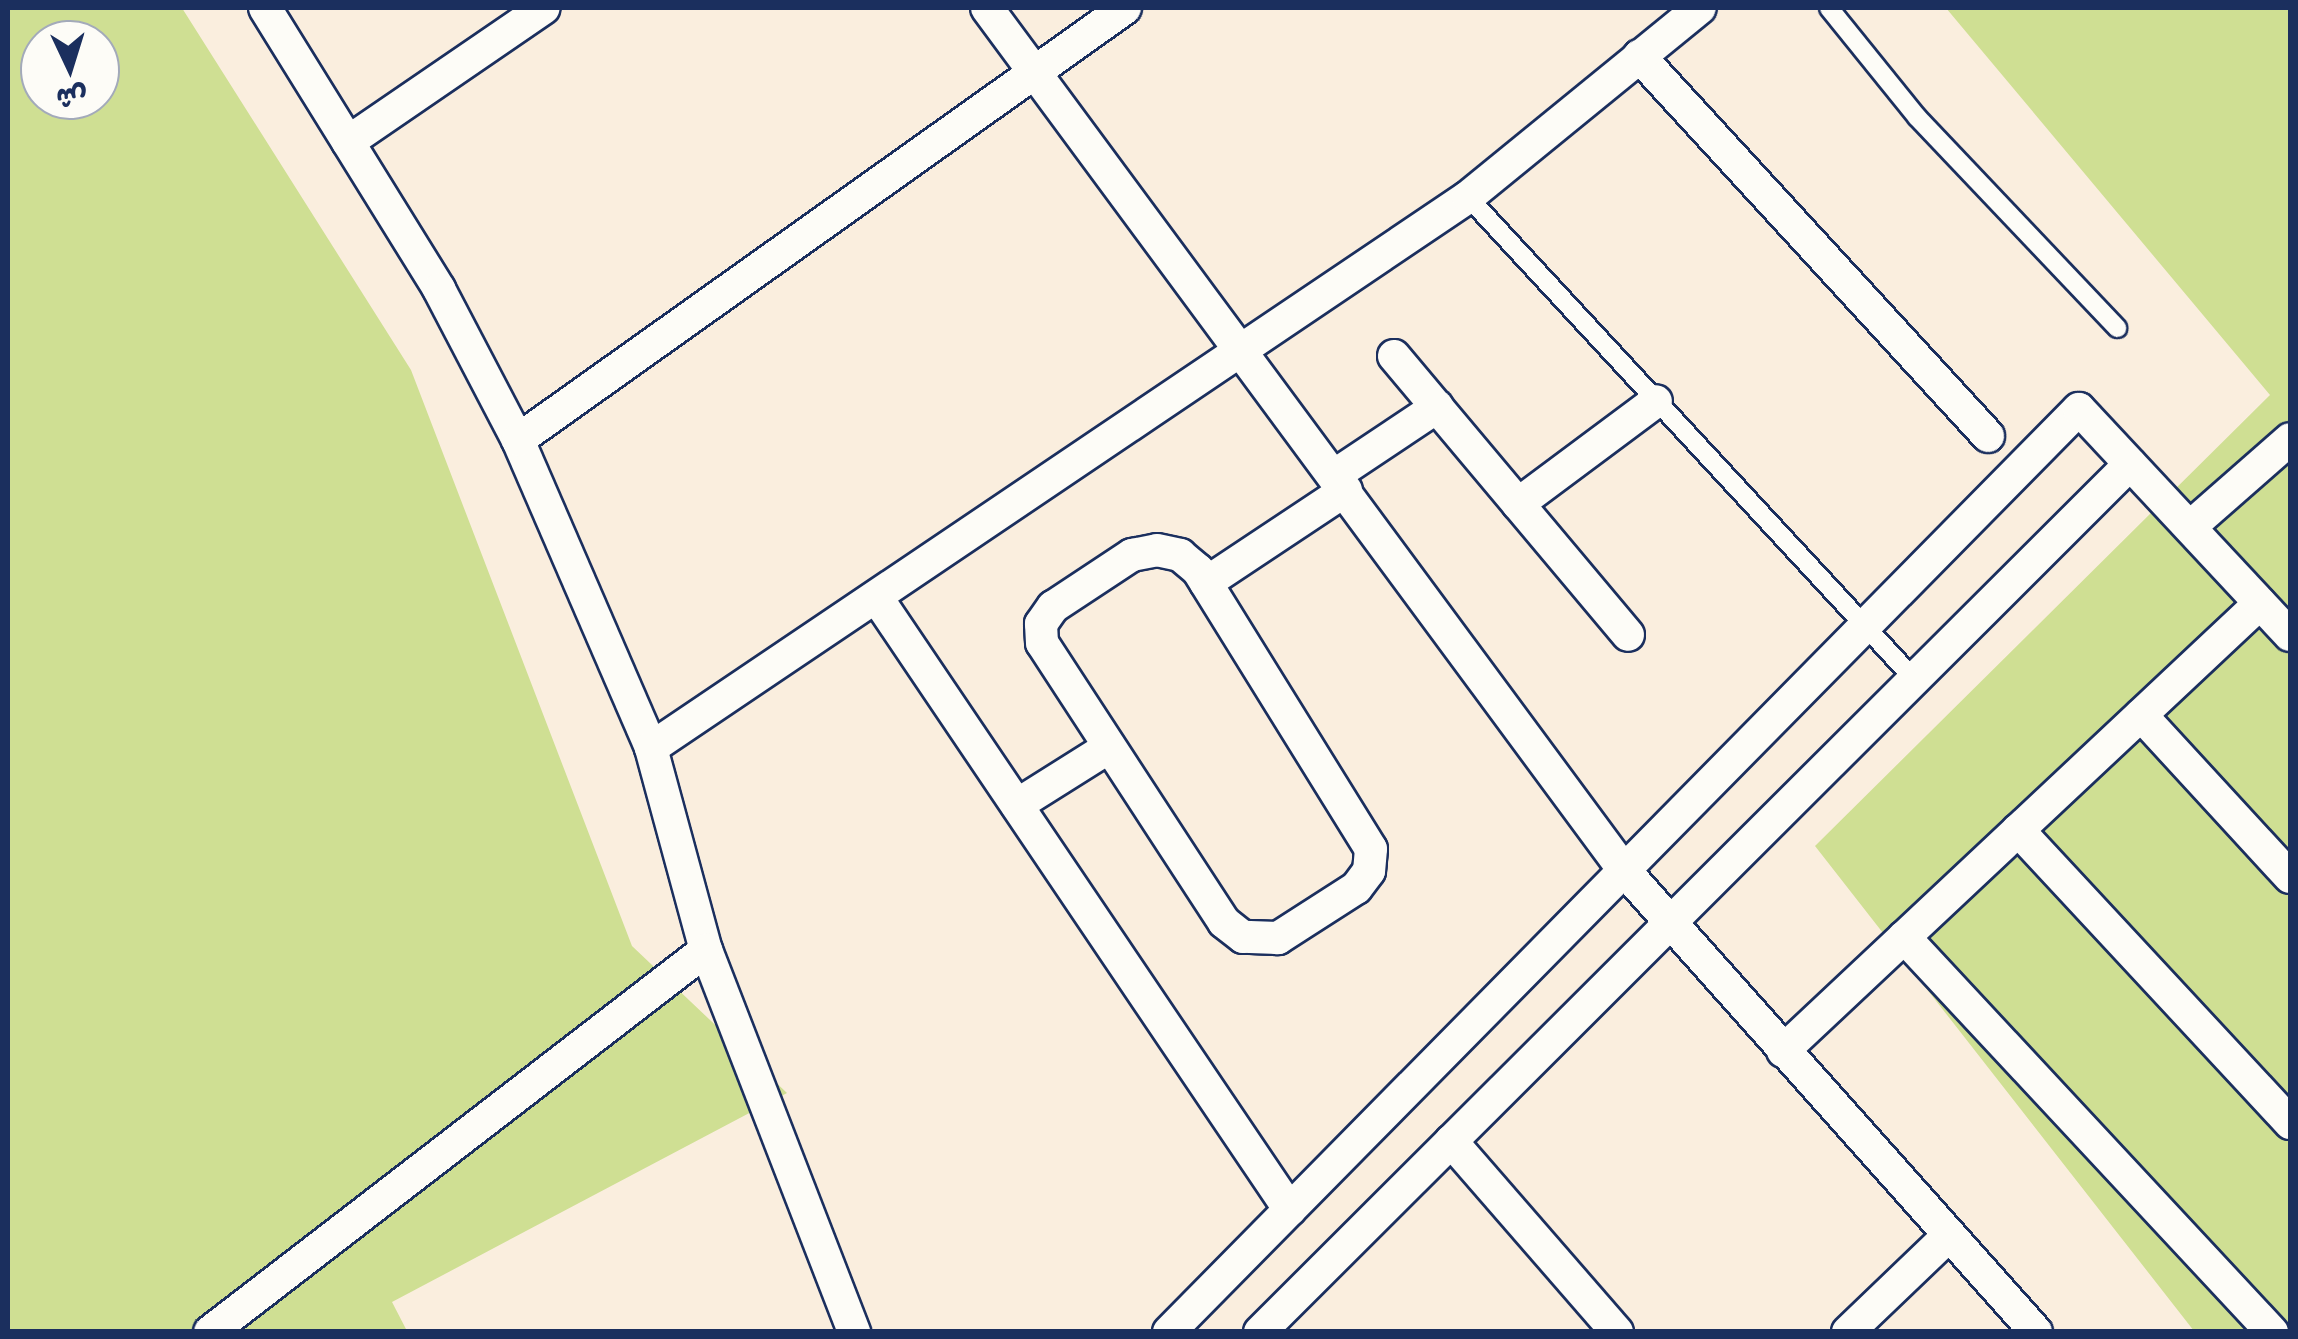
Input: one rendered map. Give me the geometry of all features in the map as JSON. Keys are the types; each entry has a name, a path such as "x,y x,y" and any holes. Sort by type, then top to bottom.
{"street":[{"path":"265,8 439,289 518,440 651,748 706,950 854,1332"},
{"path":"348,142 544,8"},
{"path":"987,8 1246,352 1624,870 1668,924 2036,1332"},
{"path":"518,440 1125,8"},
{"path":"651,748 1246,352 1468,197 1639,56 1664,18 1700,8"},
{"path":"1639,56 1988,436"},
{"path":"1394,356 1628,635"},
{"path":"1518,504 1656,401"},
{"path":"1206,582 1437,408"},
{"path":"1170,1332 2079,409 2290,635"},
{"path":"2190,527 2290,439"},
{"path":"1260,1332 2130,464"},
{"path":"1144,551 1180,556 1206,582 1367,837 1372,861 1364,880 1278,938 1243,937 1224,922 1109,747 1046,652 1040,633 1046,615 1144,551"},
{"path":"877,598 1290,1210"},
{"path":"1783,1051 2260,602"},
{"path":"2140,715 2290,877"},
{"path":"1017,805 1109,747"},
{"path":"2018,830 2290,1123"},
{"path":"1904,938 2272,1332"},
{"path":"210,1332 706,950"},
{"path":"1451,1141 1617,1332"},
{"path":"1848,1332 1949,1235"}],"lane":[{"path":"1829,8 1917,117 2117,328"},
{"path":"1468,197 1914,679"}],"green space":[{"path":"8,8 182,8 411,370 632,946 787,1093 392,1302 407,1331 8,1332"},
{"path":"1946,8 2290,8 2290,1331 2194,1331 1815,846 2270,395"}]}
